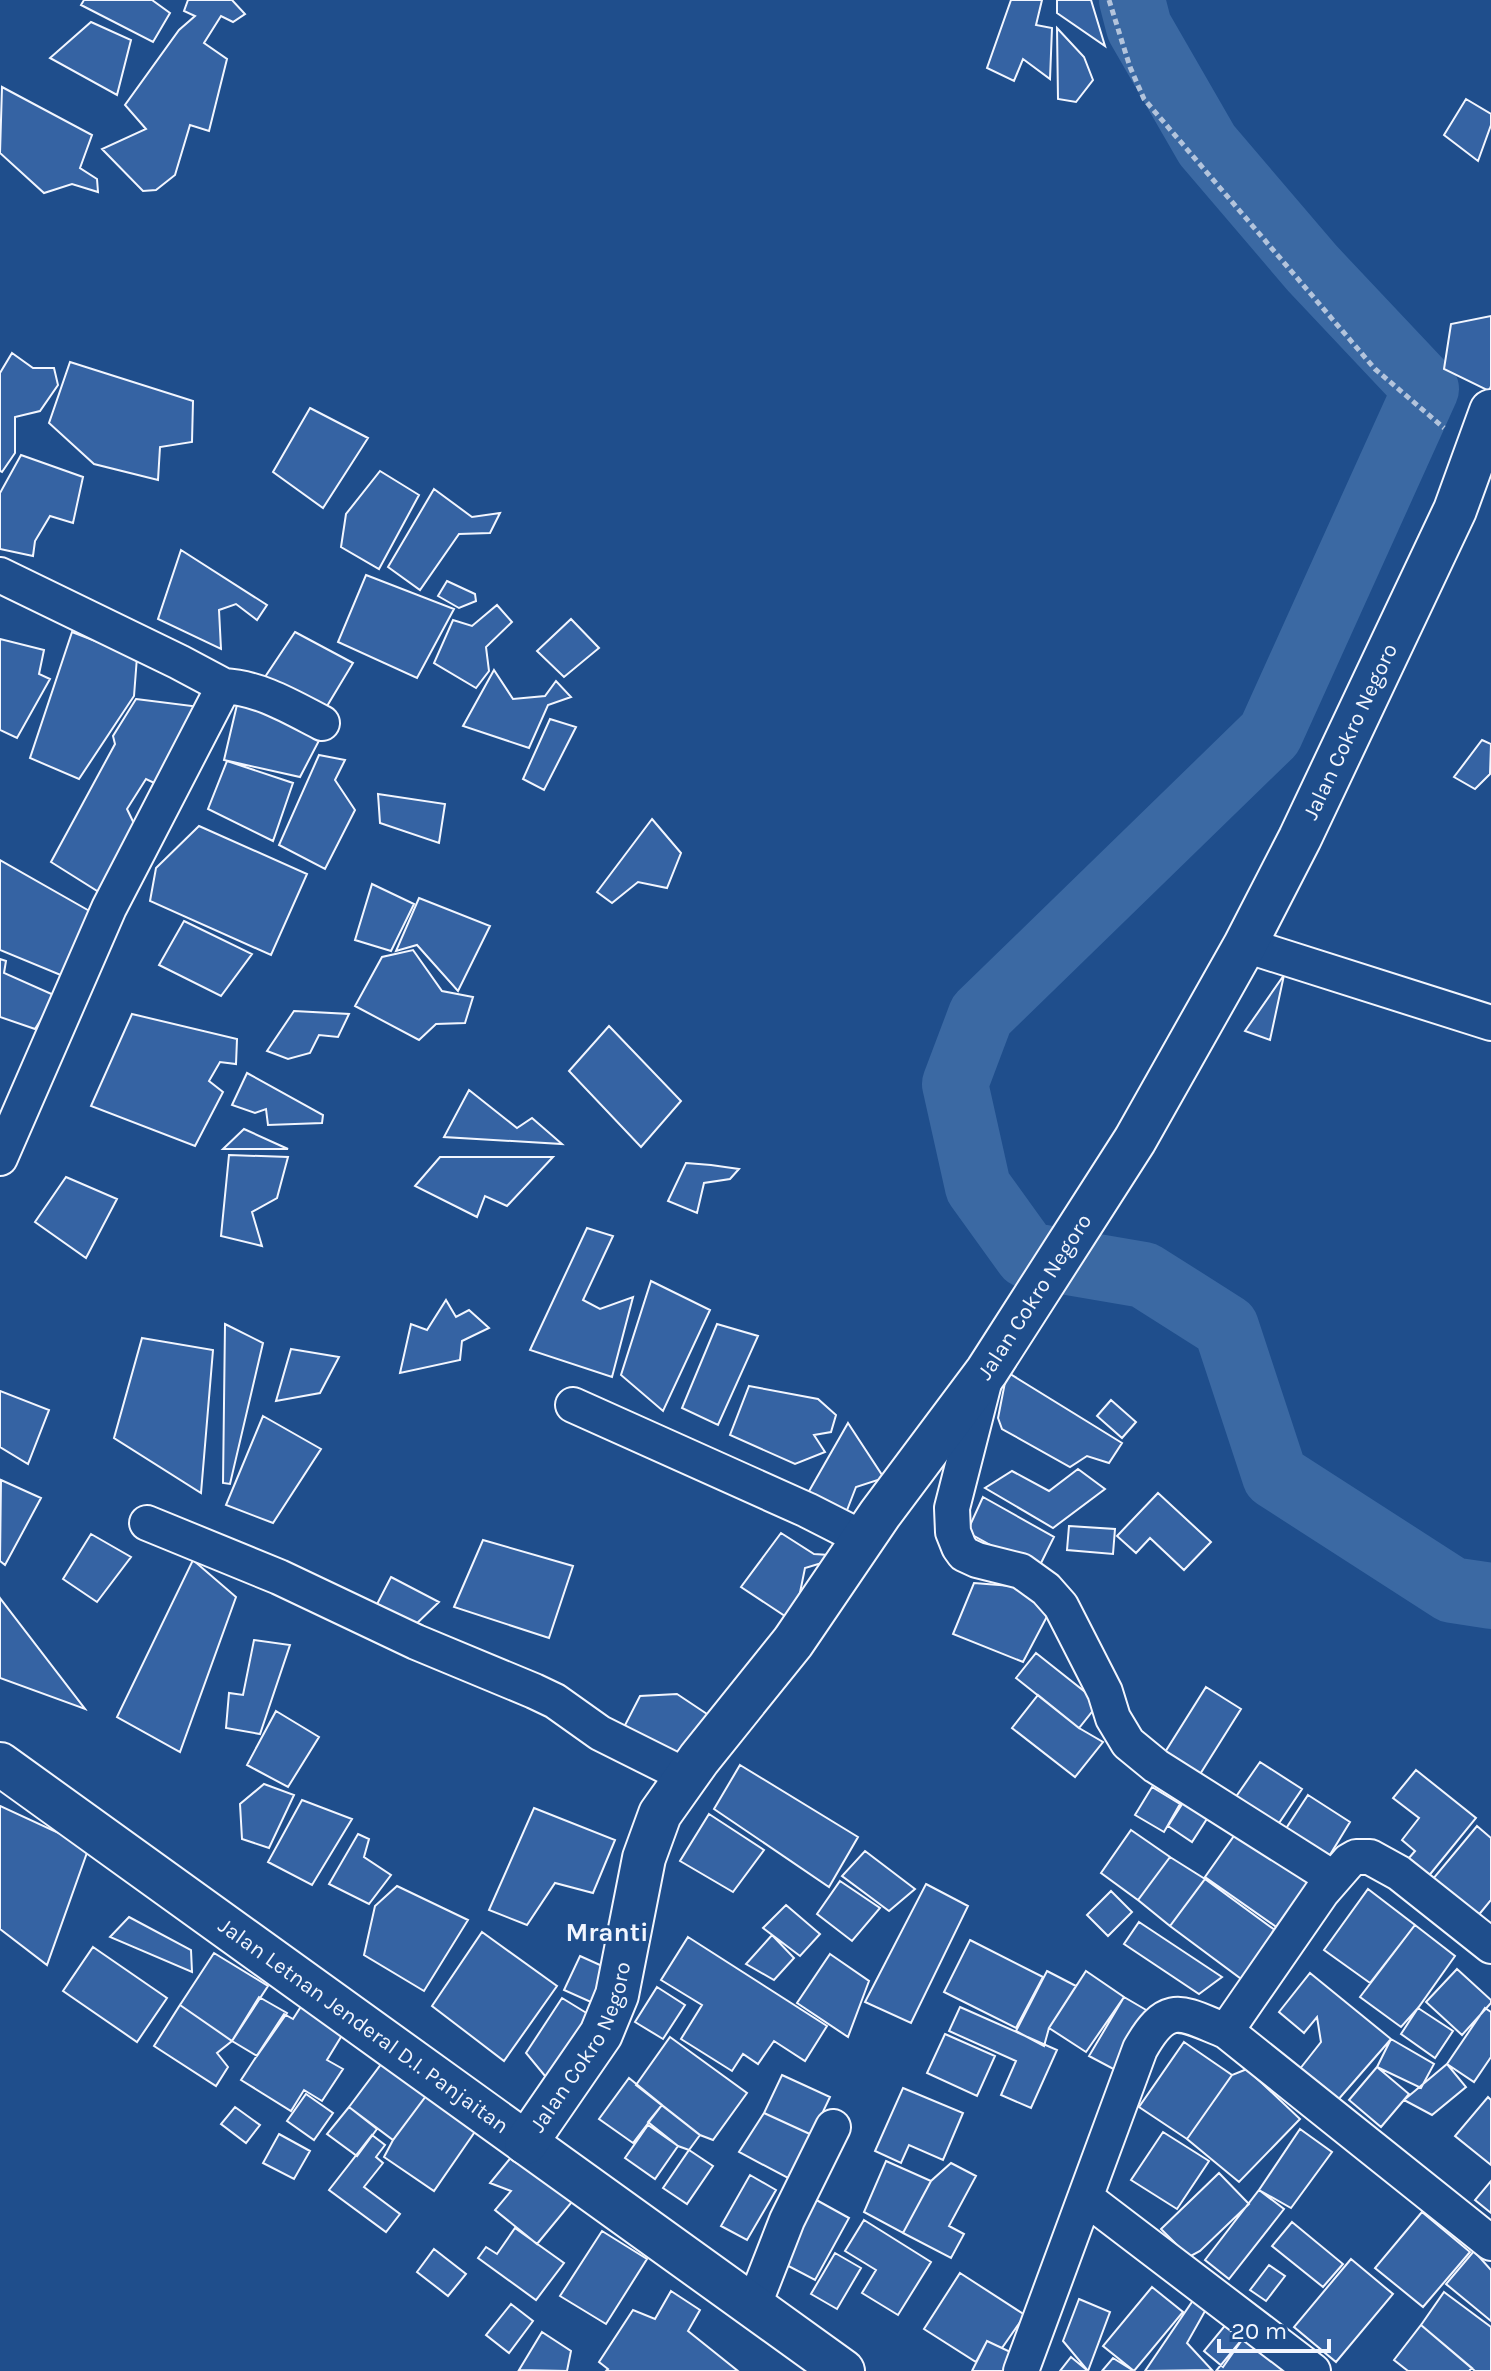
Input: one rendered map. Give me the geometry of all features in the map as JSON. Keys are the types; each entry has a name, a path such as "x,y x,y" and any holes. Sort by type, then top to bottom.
{"street":[{"name":"Jalan Cokro Negoro","path":"526,2143 601,2034 617,1995 644,1858 660,1814 686,1776 793,1642 987,1371 1135,1140 1245,945 1300,838 1455,510 1491,411"},
{"path":"0,575 224,686 262,693 322,723"},
{"path":"0,1158 109,908 224,686"},
{"path":"1245,945 1491,1023"},
{"path":"987,1371 952,1508 953,1532 959,1547 964,1554 977,1560 1021,1571 1046,1589 1061,1606 1105,1692 1113,1718 1128,1743 1156,1766 1333,1878"},
{"path":"573,1405 807,1510 864,1539"},
{"path":"147,1523 279,1577 416,1642 534,1691 555,1701 600,1733 686,1776"},
{"name":"Jalan Letnan Jenderal D.I. Panjaitan","path":"0,1764 843,2371"},
{"path":"1226,2031 1333,1878 1356,1857 1377,1860 1399,1873 1491,1946"},
{"path":"1021,2371 1140,2049 1161,2019 1175,2014 1189,2016 1226,2031 1491,2243"},
{"path":"753,2307 787,2220 833,2127"},
{"path":"1086,2198 1313,2371"}],"path":[{"path":"1109,0 1130,67 1144,99 1375,369 1427,414"}],"building":[{"path":"84,0 152,0 170,13 153,42 81,5"},
{"path":"188,0 232,0 245,14 233,22 221,16 204,43 227,59 209,131 190,125 175,175 156,190 143,191 102,149 146,129 125,105 179,30 195,16 184,11"},
{"path":"1011,0 1042,0 1036,25 1052,28 1050,79 1023,59 1014,81 987,68"},
{"path":"1057,0 1091,0 1105,46 1057,13"},
{"path":"91,22 131,40 117,95 50,58"},
{"path":"1057,28 1084,57 1093,80 1076,102 1058,99"},
{"path":"2,87 92,135 80,168 97,179 98,192 72,184 44,193 0,153"},
{"path":"1466,99 1491,114 1491,125 1478,161 1444,135"},
{"path":"1491,316 1489,391 1444,369 1451,324"},
{"path":"12,353 33,368 54,368 58,385 40,411 15,417 15,453 2,472 0,373"},
{"path":"70,362 193,401 192,442 160,447 158,480 94,464 49,423"},
{"path":"310,408 368,438 323,508 273,472"},
{"path":"21,455 83,477 73,523 50,516 35,541 33,556 0,549 0,493"},
{"path":"380,471 419,495 379,569 341,547 346,514"},
{"path":"434,489 472,517 500,513 490,533 459,534 420,590 388,567"},
{"path":"181,550 267,605 257,620 236,604 219,610 221,649 158,619"},
{"path":"366,575 454,609 417,678 338,642"},
{"path":"447,581 475,594 476,601 459,608 438,596"},
{"path":"497,605 512,622 486,647 489,671 476,688 434,663 453,620 472,626"},
{"path":"571,619 599,648 564,677 537,651"},
{"path":"72,632 137,657 134,696 79,779 30,758"},
{"path":"295,632 353,663 321,716 263,680"},
{"path":"0,639 44,650 39,674 50,679 17,738 0,730"},
{"path":"494,670 513,699 545,696 556,681 571,697 548,705 529,748 463,726"},
{"path":"240,692 324,731 300,777 224,760"},
{"path":"136,699 208,708 167,789 146,779 127,809 141,838 110,899 51,862 115,744 113,736"},
{"path":"550,719 576,727 544,790 523,779"},
{"path":"1482,740 1491,744 1490,774 1475,789 1454,777"},
{"path":"319,755 345,760 335,780 355,810 325,869 279,845"},
{"path":"227,761 293,783 273,841 208,809"},
{"path":"378,794 445,804 439,843 380,823"},
{"path":"652,819 681,853 667,888 638,882 612,903 597,892"},
{"path":"199,826 307,874 271,955 150,901 156,868"},
{"path":"0,860 100,917 63,976 0,950"},
{"path":"372,884 414,904 391,951 355,940"},
{"path":"419,898 490,926 458,991 417,945 396,951"},
{"path":"184,921 252,954 221,996 159,965"},
{"path":"413,950 442,991 473,997 465,1023 436,1024 419,1040 355,1006 382,957"},
{"path":"0,959 6,961 4,973 56,996 35,1029 0,1017"},
{"path":"1284,975 1270,1040 1245,1031"},
{"path":"294,1011 349,1014 338,1037 319,1035 310,1053 288,1059 267,1051"},
{"path":"132,1014 237,1039 236,1064 220,1062 209,1081 223,1092 195,1146 91,1106"},
{"path":"609,1026 681,1101 641,1147 569,1071"},
{"path":"247,1073 323,1115 322,1123 268,1125 266,1109 255,1113 232,1105"},
{"path":"469,1090 517,1128 532,1118 562,1144 444,1137"},
{"path":"244,1129 288,1149 223,1149"},
{"path":"229,1155 288,1157 277,1198 252,1212 262,1246 221,1236"},
{"path":"440,1157 553,1157 507,1206 485,1196 477,1217 415,1186"},
{"path":"686,1163 739,1169 730,1179 704,1183 697,1213 668,1201"},
{"path":"66,1177 117,1199 86,1258 35,1222"},
{"path":"587,1228 613,1236 583,1300 600,1309 633,1297 612,1377 530,1350"},
{"path":"651,1281 710,1310 663,1411 621,1375"},
{"path":"446,1300 456,1317 469,1310 489,1328 462,1341 460,1360 400,1373 411,1324 427,1330"},
{"path":"225,1324 263,1343 230,1484 223,1483"},
{"path":"717,1324 758,1336 718,1425 682,1408"},
{"path":"142,1338 213,1350 201,1493 114,1438"},
{"path":"291,1349 339,1357 320,1393 276,1401"},
{"path":"1007,1372 1122,1443 1109,1463 1087,1456 1070,1467 1002,1429 998,1418"},
{"path":"749,1386 818,1399 836,1415 831,1432 814,1435 825,1452 795,1464 730,1435"},
{"path":"0,1391 49,1410 28,1464 0,1447"},
{"path":"1111,1400 1136,1422 1122,1438 1097,1416"},
{"path":"263,1416 321,1449 273,1523 226,1505"},
{"path":"848,1423 884,1478 856,1487 844,1518 808,1493"},
{"path":"1078,1469 1105,1489 1053,1528 985,1488 1012,1471 1049,1491"},
{"path":"1,1480 41,1498 5,1565 0,1561"},
{"path":"1158,1493 1211,1542 1184,1570 1150,1538 1136,1553 1117,1536"},
{"path":"983,1497 1054,1537 1037,1571 967,1532"},
{"path":"1069,1526 1115,1529 1113,1554 1067,1550"},
{"path":"781,1533 814,1554 845,1556 805,1568 794,1622 741,1587"},
{"path":"91,1534 131,1557 97,1602 63,1579"},
{"path":"483,1540 573,1566 549,1638 454,1607"},
{"path":"193,1560 236,1597 180,1752 117,1717"},
{"path":"391,1577 439,1602 412,1628 375,1608"},
{"path":"974,1583 1035,1588 1052,1607 1023,1662 953,1634"},
{"path":"0,1598 85,1709 0,1678"},
{"path":"254,1640 290,1645 260,1734 226,1728 229,1693 243,1695"},
{"path":"1036,1653 1099,1703 1079,1728 1016,1678"},
{"path":"1206,1687 1241,1709 1197,1779 1162,1757"},
{"path":"677,1694 710,1716 682,1762 623,1729 640,1696"},
{"path":"1038,1695 1079,1728 1103,1742 1075,1777 1012,1728"},
{"path":"276,1711 319,1737 288,1787 247,1765"},
{"path":"1260,1762 1302,1789 1275,1829 1233,1801"},
{"path":"740,1765 858,1837 829,1887 714,1809"},
{"path":"1416,1770 1476,1818 1423,1883 1402,1866 1415,1851 1402,1840 1419,1818 1393,1798"},
{"path":"264,1784 294,1795 269,1848 242,1839 240,1804"},
{"path":"1152,1787 1180,1804 1164,1832 1135,1815"},
{"path":"1188,1795 1212,1811 1192,1842 1168,1826"},
{"path":"1308,1795 1350,1822 1328,1858 1285,1830"},
{"path":"302,1800 352,1819 312,1885 268,1862"},
{"path":"0,1806 89,1847 47,1965 0,1929"},
{"path":"534,1808 615,1840 593,1893 555,1883 527,1925 489,1910"},
{"path":"709,1814 764,1850 733,1892 680,1861"},
{"path":"1241,1826 1318,1881 1282,1931 1205,1877"},
{"path":"1477,1826 1491,1838 1491,1900 1477,1917 1432,1880"},
{"path":"1131,1830 1170,1857 1138,1900 1101,1873"},
{"path":"358,1834 369,1839 364,1857 391,1875 369,1904 329,1884"},
{"path":"865,1851 915,1889 889,1911 842,1876"},
{"path":"1170,1857 1205,1879 1170,1926 1138,1900"},
{"path":"1205,1879 1279,1933 1244,1981 1170,1926"},
{"path":"840,1881 880,1908 852,1941 817,1914"},
{"path":"926,1884 968,1906 911,2023 865,2002"},
{"path":"397,1886 468,1920 424,1991 364,1955 375,1906"},
{"path":"1368,1889 1415,1925 1370,1983 1324,1950"},
{"path":"1111,1891 1132,1912 1108,1936 1087,1915"},
{"path":"786,1905 820,1934 800,1956 763,1928"},
{"path":"129,1917 191,1950 192,1972 110,1937"},
{"path":"1139,1922 1222,1977 1199,1994 1124,1944"},
{"path":"1415,1925 1455,1956 1401,2027 1360,1997"},
{"path":"482,1932 557,1986 504,2061 432,2006"},
{"path":"772,1935 794,1958 774,1980 746,1964"},
{"path":"688,1937 827,2026 805,2061 774,2041 758,2064 743,2054 732,2071 681,2039 702,2005 661,1980"},
{"path":"970,1940 1043,1977 1016,2028 944,1992"},
{"path":"93,1947 167,1998 137,2042 63,1991"},
{"path":"214,1953 268,1986 232,2041 180,2005"},
{"path":"830,1954 869,1981 848,2037 797,2003"},
{"path":"580,1956 609,1969 593,2003 564,1990"},
{"path":"1457,1969 1491,2000 1462,2035 1426,2002"},
{"path":"1047,1971 1076,1986 1049,2028 1044,2046 1016,2031"},
{"path":"1086,1971 1124,1997 1086,2052 1049,2028"},
{"path":"1310,1973 1391,2039 1337,2101 1299,2070 1321,2042 1317,2017 1304,2033 1279,2012"},
{"path":"657,1987 685,2005 663,2039 635,2022"},
{"path":"259,1997 287,2013 257,2056 232,2041"},
{"path":"1124,1997 1153,2014 1119,2072 1089,2056"},
{"path":"562,1998 593,2017 550,2082 526,2053"},
{"path":"180,2005 232,2041 217,2053 228,2067 216,2086 154,2046"},
{"path":"302,2005 344,2032 327,2060 343,2069 322,2101 304,2090 291,2111 241,2080 284,2014 293,2019"},
{"path":"960,2007 1057,2050 1031,2108 1001,2095 1016,2061 949,2031"},
{"path":"1418,2008 1453,2031 1435,2058 1401,2034"},
{"path":"1485,2008 1491,2012 1491,2057 1474,2082 1447,2064"},
{"path":"945,2034 995,2056 977,2096 927,2073"},
{"path":"670,2037 747,2093 713,2140 700,2135 636,2085"},
{"path":"1391,2039 1434,2064 1421,2088 1377,2067"},
{"path":"1184,2042 1232,2075 1187,2139 1139,2107"},
{"path":"382,2063 426,2096 393,2140 349,2107"},
{"path":"1447,2064 1466,2087 1432,2115 1404,2100"},
{"path":"1377,2067 1409,2094 1381,2127 1349,2100"},
{"path":"1247,2069 1300,2119 1239,2182 1187,2139 1232,2075"},
{"path":"782,2075 830,2097 812,2135 764,2113"},
{"path":"629,2078 662,2105 633,2143 599,2119"},
{"path":"903,2088 963,2113 943,2160 909,2145 901,2163 875,2151"},
{"path":"306,2094 333,2113 314,2140 287,2121"},
{"path":"426,2096 483,2120 434,2191 384,2157"},
{"path":"1488,2097 1491,2100 1491,2165 1455,2136"},
{"path":"662,2105 700,2135 689,2150 678,2146 648,2122"},
{"path":"235,2107 260,2125 246,2143 221,2124"},
{"path":"349,2107 377,2129 357,2156 327,2134"},
{"path":"764,2113 812,2135 788,2178 739,2152"},
{"path":"648,2125 678,2146 655,2179 625,2158"},
{"path":"1300,2129 1332,2152 1291,2208 1259,2190"},
{"path":"1163,2132 1209,2161 1177,2209 1131,2180"},
{"path":"279,2134 310,2151 294,2179 263,2163"},
{"path":"372,2135 385,2145 376,2157 383,2163 364,2187 400,2214 386,2232 329,2190"},
{"path":"522,2144 581,2191 537,2244 495,2210 511,2191 490,2183"},
{"path":"689,2150 713,2166 687,2204 663,2188"},
{"path":"886,2161 931,2181 903,2233 864,2212"},
{"path":"951,2163 976,2176 949,2226 964,2234 951,2258 903,2233 931,2181"},
{"path":"1219,2173 1249,2204 1200,2251 1189,2257 1161,2229"},
{"path":"750,2175 776,2190 747,2240 721,2226"},
{"path":"1491,2181 1491,2213 1475,2200"},
{"path":"1259,2190 1284,2209 1229,2279 1205,2260"},
{"path":"811,2197 849,2218 815,2280 777,2260"},
{"path":"1422,2212 1470,2252 1423,2307 1375,2268"},
{"path":"864,2220 931,2262 898,2315 862,2293 876,2270 845,2251"},
{"path":"1292,2222 1343,2264 1323,2287 1272,2246"},
{"path":"515,2228 564,2263 536,2300 478,2258 486,2247 497,2254"},
{"path":"602,2231 647,2259 606,2324 560,2296"},
{"path":"434,2249 466,2274 448,2296 417,2272"},
{"path":"1474,2251 1491,2270 1491,2321 1446,2284"},
{"path":"835,2253 861,2268 837,2309 811,2294"},
{"path":"1351,2259 1393,2294 1336,2362 1294,2327"},
{"path":"1269,2265 1285,2276 1266,2301 1250,2290"},
{"path":"960,2273 1025,2315 1002,2348 987,2341 976,2362 924,2329"},
{"path":"1152,2287 1183,2312 1134,2371 1103,2346"},
{"path":"671,2291 700,2310 688,2331 738,2371 606,2371 608,2369 599,2362 633,2310 655,2319"},
{"path":"1444,2292 1491,2327 1491,2371 1475,2371 1421,2325"},
{"path":"1079,2299 1110,2312 1088,2371 1063,2341"},
{"path":"1194,2299 1209,2304 1187,2343 1212,2370 1145,2371"},
{"path":"511,2304 533,2321 509,2353 486,2335"},
{"path":"1232,2317 1244,2337 1223,2367 1204,2351"},
{"path":"1421,2325 1472,2368 1469,2371 1408,2371 1394,2360"},
{"path":"542,2332 571,2351 567,2371 519,2370"},
{"path":"1244,2337 1287,2371 1216,2371"},
{"path":"987,2341 1023,2358 1017,2371 972,2371"},
{"path":"1071,2357 1088,2371 1060,2371"},
{"path":"1113,2358 1134,2371 1102,2371"}],"waterway":[{"path":"1132,0 1139,27 1207,145 1312,268 1426,389 1270,734 981,1015 955,1084 978,1187 1027,1255 1144,1275 1226,1327 1275,1476 1452,1590 1491,1596"}],"district":[{"name":"Mranti","path":"607,1932"}]}
